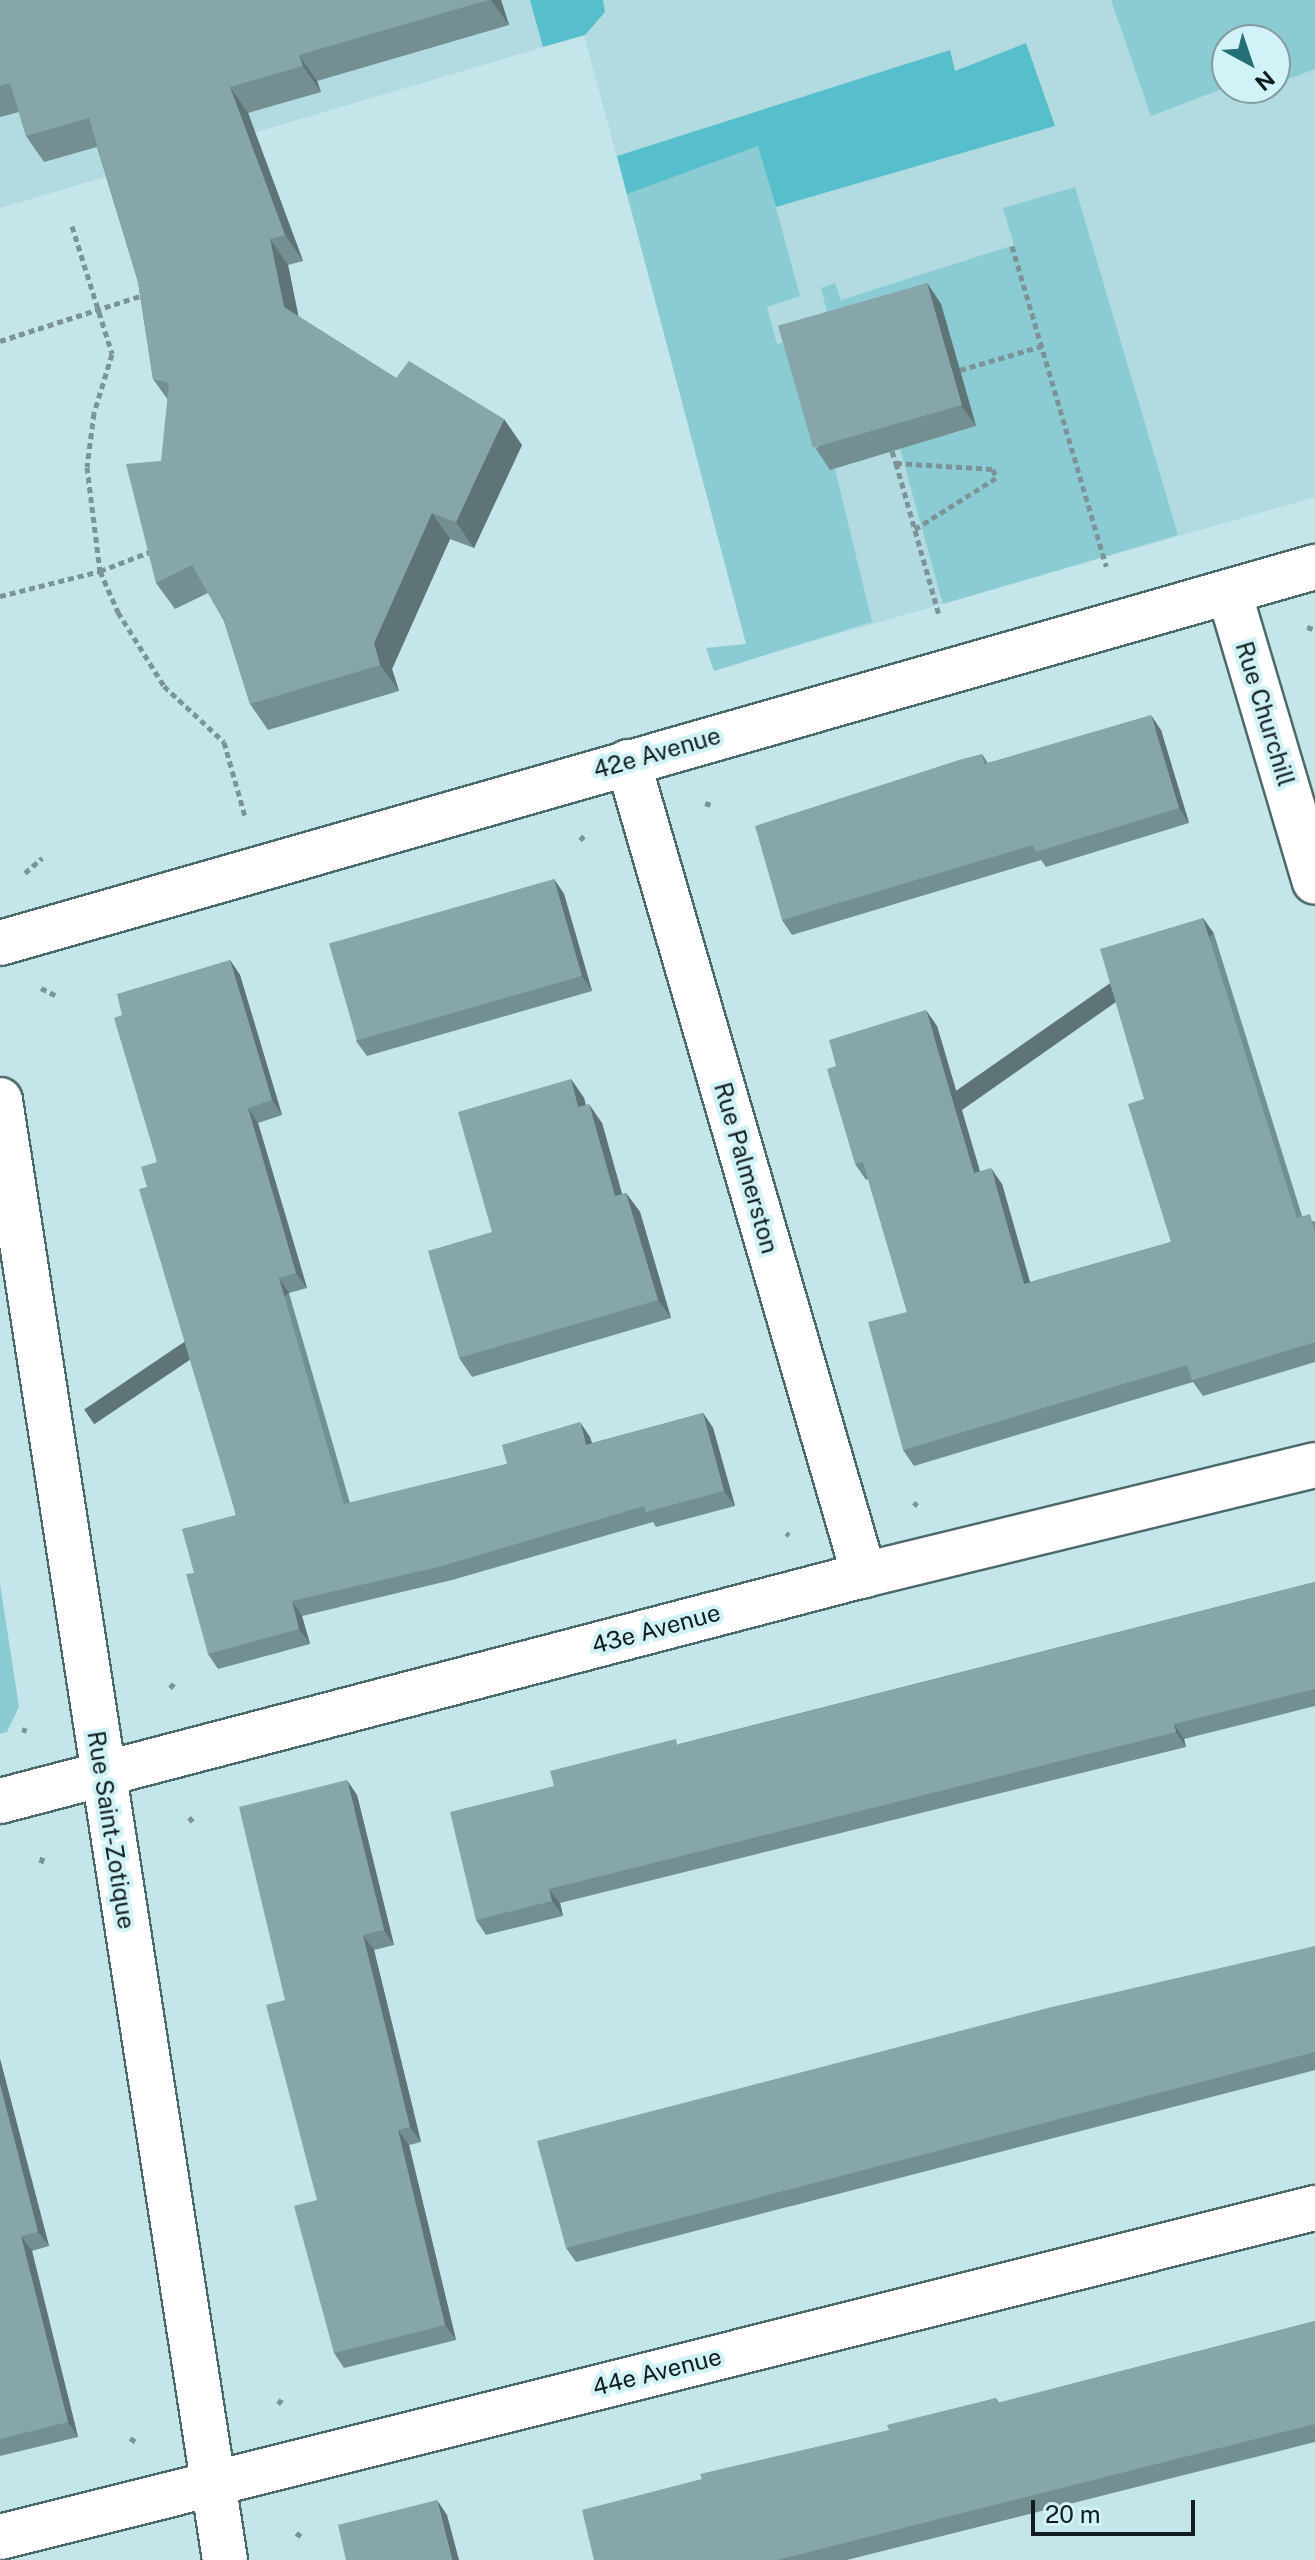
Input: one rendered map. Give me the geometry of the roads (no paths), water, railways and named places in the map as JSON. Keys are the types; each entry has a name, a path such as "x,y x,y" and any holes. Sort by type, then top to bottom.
{"street":[{"name":"42e Avenue","path":"0,943 1315,567"},
{"name":"Rue Churchill","path":"1229,592 1315,882"},
{"name":"Rue Palmerston","path":"628,762 864,1575"},
{"name":"Rue Saint-Zotique","path":"0,1100 225,2560"},
{"name":"43e Avenue","path":"0,1801 864,1575 1315,1465"},
{"name":"44e Avenue","path":"0,2537 1315,2208"}]}
